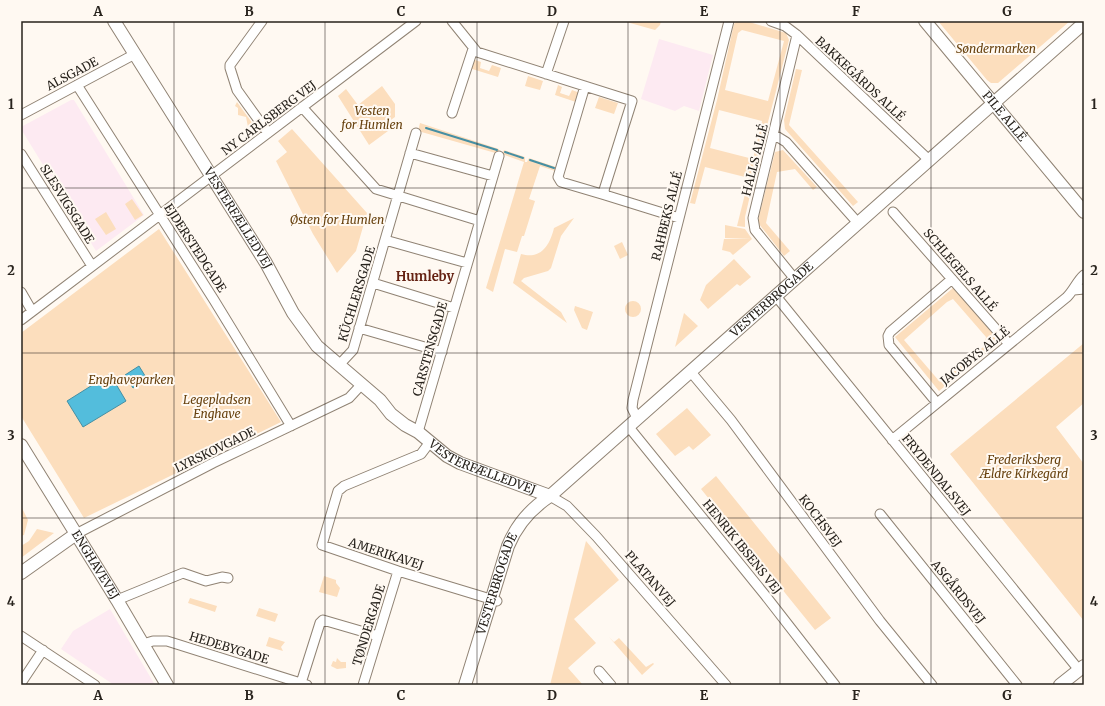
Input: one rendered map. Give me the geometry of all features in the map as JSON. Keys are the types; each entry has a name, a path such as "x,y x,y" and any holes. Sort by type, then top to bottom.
{"street":[{"name":"VESTERFÆLLEDVEJ","path":"114,21 266,263 283,297 302,327 317,346 380,400 396,417 456,461 550,496"},
{"path":"262,21 230,65 232,78 237,90 268,133"},
{"name":"NY CARLSBERG VEJ","path":"21,320 416,21"},
{"path":"452,21 473,49 477,52 632,100 604,190 605,195"},
{"path":"546,74 564,21"},
{"name":"RAHBEKS ALLÉ","path":"632,422 633,400 729,21"},
{"name":"BAKKEGÅRDS ALLÉ","path":"772,21 785,26 797,35 929,160"},
{"name":"PILE ALLÉ","path":"925,21 1084,212"},
{"name":"VESTERBROGADE","path":"471,685 514,532 533,508 550,496 794,278 1084,23"},
{"name":"HALLS ALLÉ","path":"794,278 755,230 753,218 797,35"},
{"path":"452,112 469,56 473,49"},
{"name":"ALSGADE","path":"21,115 135,54"},
{"name":"EJDERSTEDGADE","path":"77,85 291,426"},
{"path":"585,86 558,177 561,182 679,218"},
{"path":"302,108 376,189 480,221"},
{"name":"KÜCHLERSGADE","path":"339,365 353,350 416,133"},
{"path":"773,134 786,142 858,223"},
{"path":"410,153 493,176"},
{"name":"SLESVIGSGADE","path":"21,154 92,266"},
{"name":"CARSTENSGADE","path":"418,432 499,156"},
{"name":"SCHLEGELS ALLÉ","path":"893,212 1008,344"},
{"path":"385,240 467,264"},
{"name":"JACOBYS ALLÉ","path":"892,440 1074,290 1080,278 1084,275"},
{"path":"937,403 889,345 888,336 890,332 952,279"},
{"path":"373,284 454,308"},
{"path":"1074,290 1084,289"},
{"path":"21,292 32,311"},
{"name":"FRYDENDALSVEJ","path":"775,295 892,440 1082,668"},
{"path":"359,328 442,352"},
{"name":"KOCHSVEJ","path":"690,371 731,420 875,615 932,685"},
{"name":"LYRSKOVGADE","path":"76,534 207,467 349,398 362,384"},
{"name":"HENRIK IBSENS VEJ","path":"632,422 835,685"},
{"name":"AMERIKAVEJ","path":"430,442 421,454 344,486 338,491 322,545 398,571 494,600"},
{"name":"ENGHAVEVEJ","path":"21,446 117,600 167,685"},
{"name":"PLATANVEJ","path":"550,496 568,506 726,685"},
{"name":"ASGÅRDSVEJ","path":"880,514 1017,685"},
{"path":"21,573 76,534"},
{"name":"TØNDERGADE","path":"363,685 398,571"},
{"path":"117,600 183,573 206,581 222,577 228,578"},
{"name":"VESTERBROGADE","path":"465,685 494,600"},
{"path":"304,684 320,623 323,620 378,636"},
{"path":"21,636 95,685"},
{"name":"HEDEBYGADE","path":"143,644 153,641 167,641 304,684"},
{"path":"21,683 43,650"},
{"path":"1060,685 1082,668"},
{"path":"598,671 611,685"}],"shaded area":[{"path":"659,39 713,55 699,111 684,106 675,111 641,99"},
{"path":"71,100 74,100 144,215 96,251 21,129 21,127"},
{"path":"110,609 155,685 114,685 61,649 73,631"}],"green space":[{"path":"623,21 661,21 660,25 655,30"},
{"path":"737,21 746,21 786,33 789,40 758,161 745,217 745,227 737,226 749,178 705,167 695,204 690,203 717,100 734,24","holes":["742,30 784,41 768,101 725,90 738,33","719,110 762,121 753,159 710,148"]},
{"name":"Søndermarken","path":"938,21 1070,21 998,83 991,83"},
{"path":"472,59 481,62 480,68 489,71 492,65 501,68 498,77 469,68"},
{"path":"796,69 802,70 789,125 858,202 853,206 785,129 784,120"},
{"path":"528,76 543,81 540,90 525,86"},
{"path":"558,85 562,87 560,93 569,96 572,90 580,93 576,102 555,95"},
{"name":"Vesten for Humlen","path":"382,86 395,104 395,117 388,122 390,124 388,131 369,145 338,96 346,89 358,105"},
{"path":"599,97 618,103 614,114 595,108"},
{"path":"237,102 253,124 248,127 246,117 238,115 238,108 235,106"},
{"path":"420,123 499,149 499,154 418,131"},
{"name":"Østen for Humlen","path":"292,129 367,213 356,251 337,273 313,234 276,161 287,152 278,141"},
{"path":"504,150 525,157 525,162 527,162 529,158 556,167 555,171 540,166 529,199 535,201 524,236 522,236 517,252 505,249 493,292 486,288 524,162 502,154"},
{"path":"783,150 817,187 813,190 795,169 777,172 766,223 790,251 784,256 759,224 758,220 775,152"},
{"path":"132,199 143,215 135,220 125,204"},
{"path":"106,212 116,229 106,235 95,219"},
{"path":"574,218 561,236 551,268 548,271 524,278 521,281 561,312 567,323 513,283 521,254 534,255 544,250 550,240 554,228"},
{"path":"725,225 745,229 752,239 725,238"},
{"name":"Enghaveparken","path":"159,229 281,422 84,518 21,416 21,333"},
{"path":"724,239 752,239 733,255 730,252 722,250"},
{"path":"622,242 628,255 620,259 614,246"},
{"path":"734,259 751,277 740,286 737,284 708,309 700,300 706,285"},
{"path":"953,288 957,289 1000,339 1000,342 939,391 895,337","holes":["953,299 986,337 985,342 987,344 940,382 904,340 947,302"]},
{"path":"633,301 640,306 641,309 636,316 633,317 626,312 625,309 630,302"},
{"path":"575,306 593,312 587,330 582,328 574,310"},
{"path":"684,313 698,326 675,347"},
{"name":"Frederiksberg Ældre Kirkegård","path":"1084,343 1084,403 1056,427 1084,464 1084,621 950,454"},
{"path":"687,408 711,435 693,450 689,446 675,456 656,434"},
{"path":"716,476 831,618 815,630 701,489"},
{"path":"21,506 28,520 24,535 21,536"},
{"path":"37,529 54,533 21,558 21,546 29,541"},
{"path":"586,541 619,580 574,619 596,643 568,668 583,685 550,685"},
{"path":"324,576 336,580 336,583 340,588 337,597 319,592"},
{"path":"190,598 217,606 215,612 188,603"},
{"path":"259,608 278,614 275,622 256,616"},
{"path":"269,637 285,642 281,647 283,651 266,646"},
{"path":"609,637 614,642 619,638 646,667 653,663 654,664 642,675"},
{"path":"337,658 341,662 346,662 346,668 337,669 331,666 333,661 336,662"}],"water":[{"path":"139,366 147,379 133,388 125,375"},
{"path":"110,374 126,401 83,427 67,401"}],"waterway":[{"path":"426,128 497,150"},
{"path":"505,152 523,158"},
{"path":"530,160 554,168"}],"district":[{"name":"Humleby","path":"425,276"}],"park label":[{"name":"Legepladsen Enghave","path":"217,407"}]}
